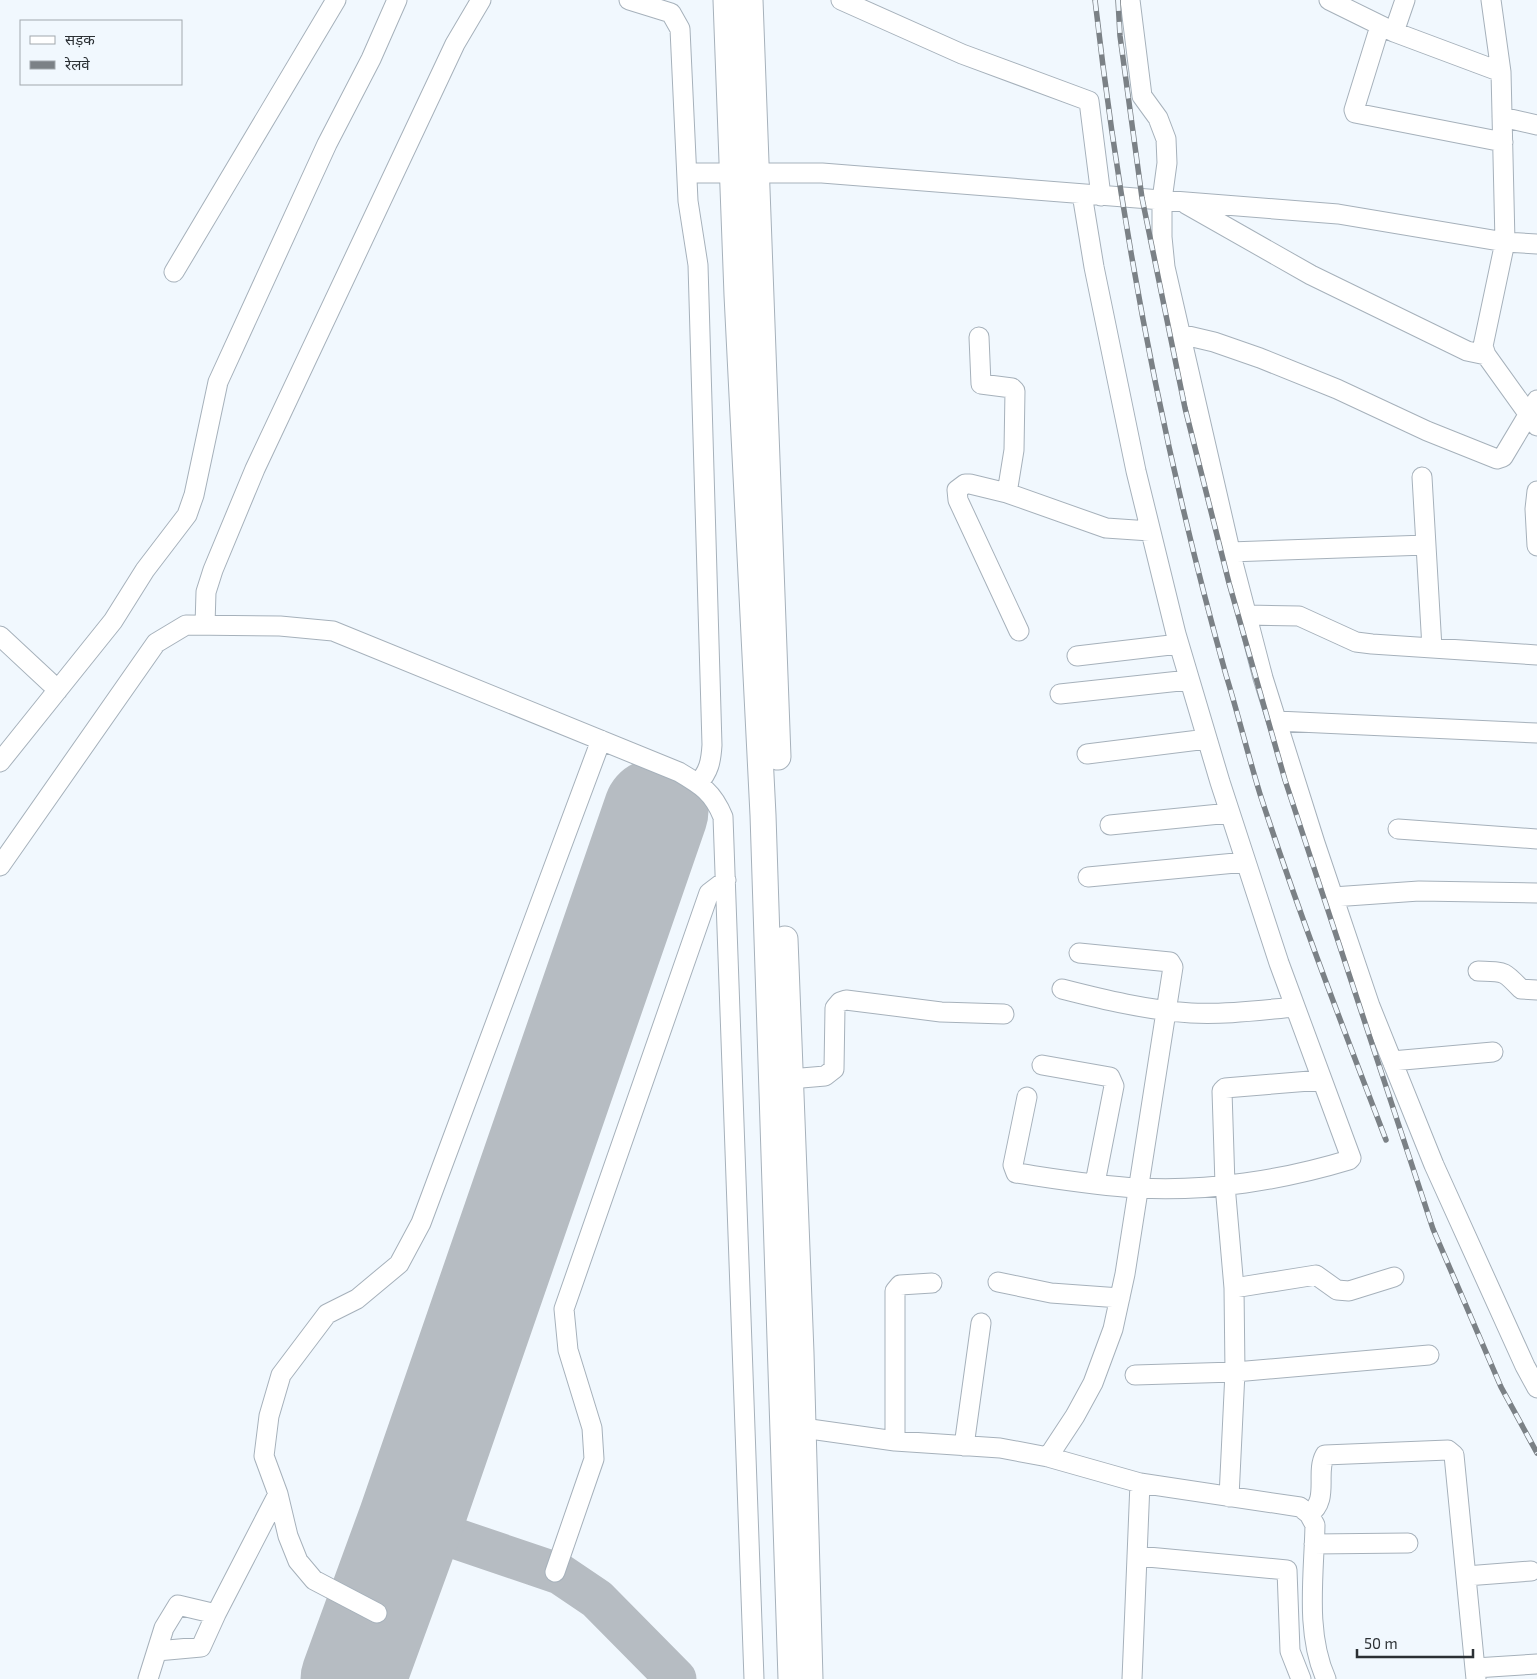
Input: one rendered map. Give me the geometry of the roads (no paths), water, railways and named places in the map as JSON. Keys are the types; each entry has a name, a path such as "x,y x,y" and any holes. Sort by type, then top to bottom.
{"main road":[{"path":"726,0 744,174 790,1079 793,1423 791,1679"},
{"path":"750,0 744,174 762,797 793,1423 810,1679"}],"street":[{"path":"174,272 336,0"},
{"path":"0,762 113,621 145,570 187,515 194,495 218,382 311,178 371,59 397,0"},
{"path":"205,625 206,592 213,570 255,469 455,44 481,0"},
{"path":"628,0 670,13 680,29 688,201 698,265 712,745 711,761 705,775 698,783"},
{"path":"841,0 962,54 1089,101 1101,196"},
{"path":"1130,0 1142,96 1158,118 1166,139 1168,163 1162,200 1162,237 1165,267 1230,552 1277,721 1370,1006 1434,1165 1537,1388"},
{"path":"1405,0 1387,29 1354,110 1355,113 1503,142"},
{"path":"1180,334 1214,342 1260,358 1336,389 1427,432 1497,460 1503,457 1534,414 1486,356 1483,346 1505,242 1501,72 1491,0"},
{"path":"1337,2 1387,29 1501,72"},
{"path":"1502,118 1537,125"},
{"path":"687,173 822,174 1338,214 1505,242 1537,244"},
{"path":"1027,1097 1014,1170 1016,1173 1138,1188 1225,1185 1308,1173 1349,1160 1351,1155 1322,1080 1246,862 1189,680 1150,531 1094,267 1082,194"},
{"path":"1182,201 1311,275 1467,351 1486,356"},
{"path":"979,337 981,384 1012,388 1015,391 1014,450 1007,493"},
{"path":"1422,477 1432,648"},
{"path":"1019,631 956,494 960,487 970,484 1007,493 1106,528 1150,531"},
{"path":"1537,491 1535,509 1537,546"},
{"path":"1230,552 1426,545"},
{"path":"1247,615 1300,616 1356,642 1537,655"},
{"path":"0,866 156,643 186,625 280,626 333,631 678,772 705,788 717,803 723,818 754,1679"},
{"path":"0,636 58,690"},
{"path":"1077,656 1179,644"},
{"path":"1060,694 1189,680"},
{"path":"1277,721 1537,733"},
{"path":"1087,754 1208,739"},
{"path":"377,1612 314,1580 298,1561 288,1536 278,1494 264,1456 269,1416 280,1375 327,1314 357,1299 400,1264 421,1223 601,740"},
{"path":"1110,825 1230,813"},
{"path":"1398,829 1537,839"},
{"path":"1088,877 1246,862"},
{"path":"554,1572 594,1459 592,1428 568,1350 564,1309 709,892 726,880"},
{"path":"1333,897 1419,891 1537,893"},
{"path":"1048,1457 1075,1416 1092,1383 1110,1339 1120,1298 1173,967 1170,962 1079,953"},
{"path":"1478,971 1504,972 1510,975 1521,989 1537,990"},
{"path":"1062,990 1130,1006 1167,1011 1202,1013 1296,1007"},
{"path":"790,1079 825,1076 834,1069 835,1008 840,1002 846,1000 941,1012 1004,1014"},
{"path":"1392,1060 1493,1052"},
{"path":"1042,1065 1110,1077 1113,1081 1114,1086 1095,1183"},
{"path":"1229,1497 1235,1372 1234,1288 1225,1185 1223,1089 1322,1080"},
{"path":"1234,1288 1316,1275 1337,1290 1349,1291 1394,1277"},
{"path":"998,1282 1051,1293 1120,1298"},
{"path":"895,1441 895,1291 900,1285 932,1283"},
{"path":"964,1446 981,1323"},
{"path":"1135,1376 1235,1372 1429,1355"},
{"path":"793,1423 895,1441 1000,1448 1048,1457 1140,1483 1300,1507 1309,1514 1315,1524 1314,1630 1316,1651 1326,1679"},
{"path":"1309,1514 1320,1500 1323,1457 1325,1455 1448,1450 1454,1455 1476,1673 1537,1664"},
{"path":"1132,1679 1140,1483"},
{"path":"157,1651 201,1647 278,1494"},
{"path":"1314,1544 1408,1543"},
{"path":"1137,1556 1286,1570 1290,1650 1301,1679"},
{"path":"1466,1576 1531,1571"},
{"path":"148,1679 164,1628 178,1605 216,1614"}],"railway":[{"path":"1095,0 1118,171 1147,340 1164,424 1204,592 1256,779 1275,838 1321,968 1386,1140"},
{"path":"1118,0 1120,36 1142,198 1185,408 1229,583 1285,780 1433,1229 1501,1387 1537,1453"}]}
